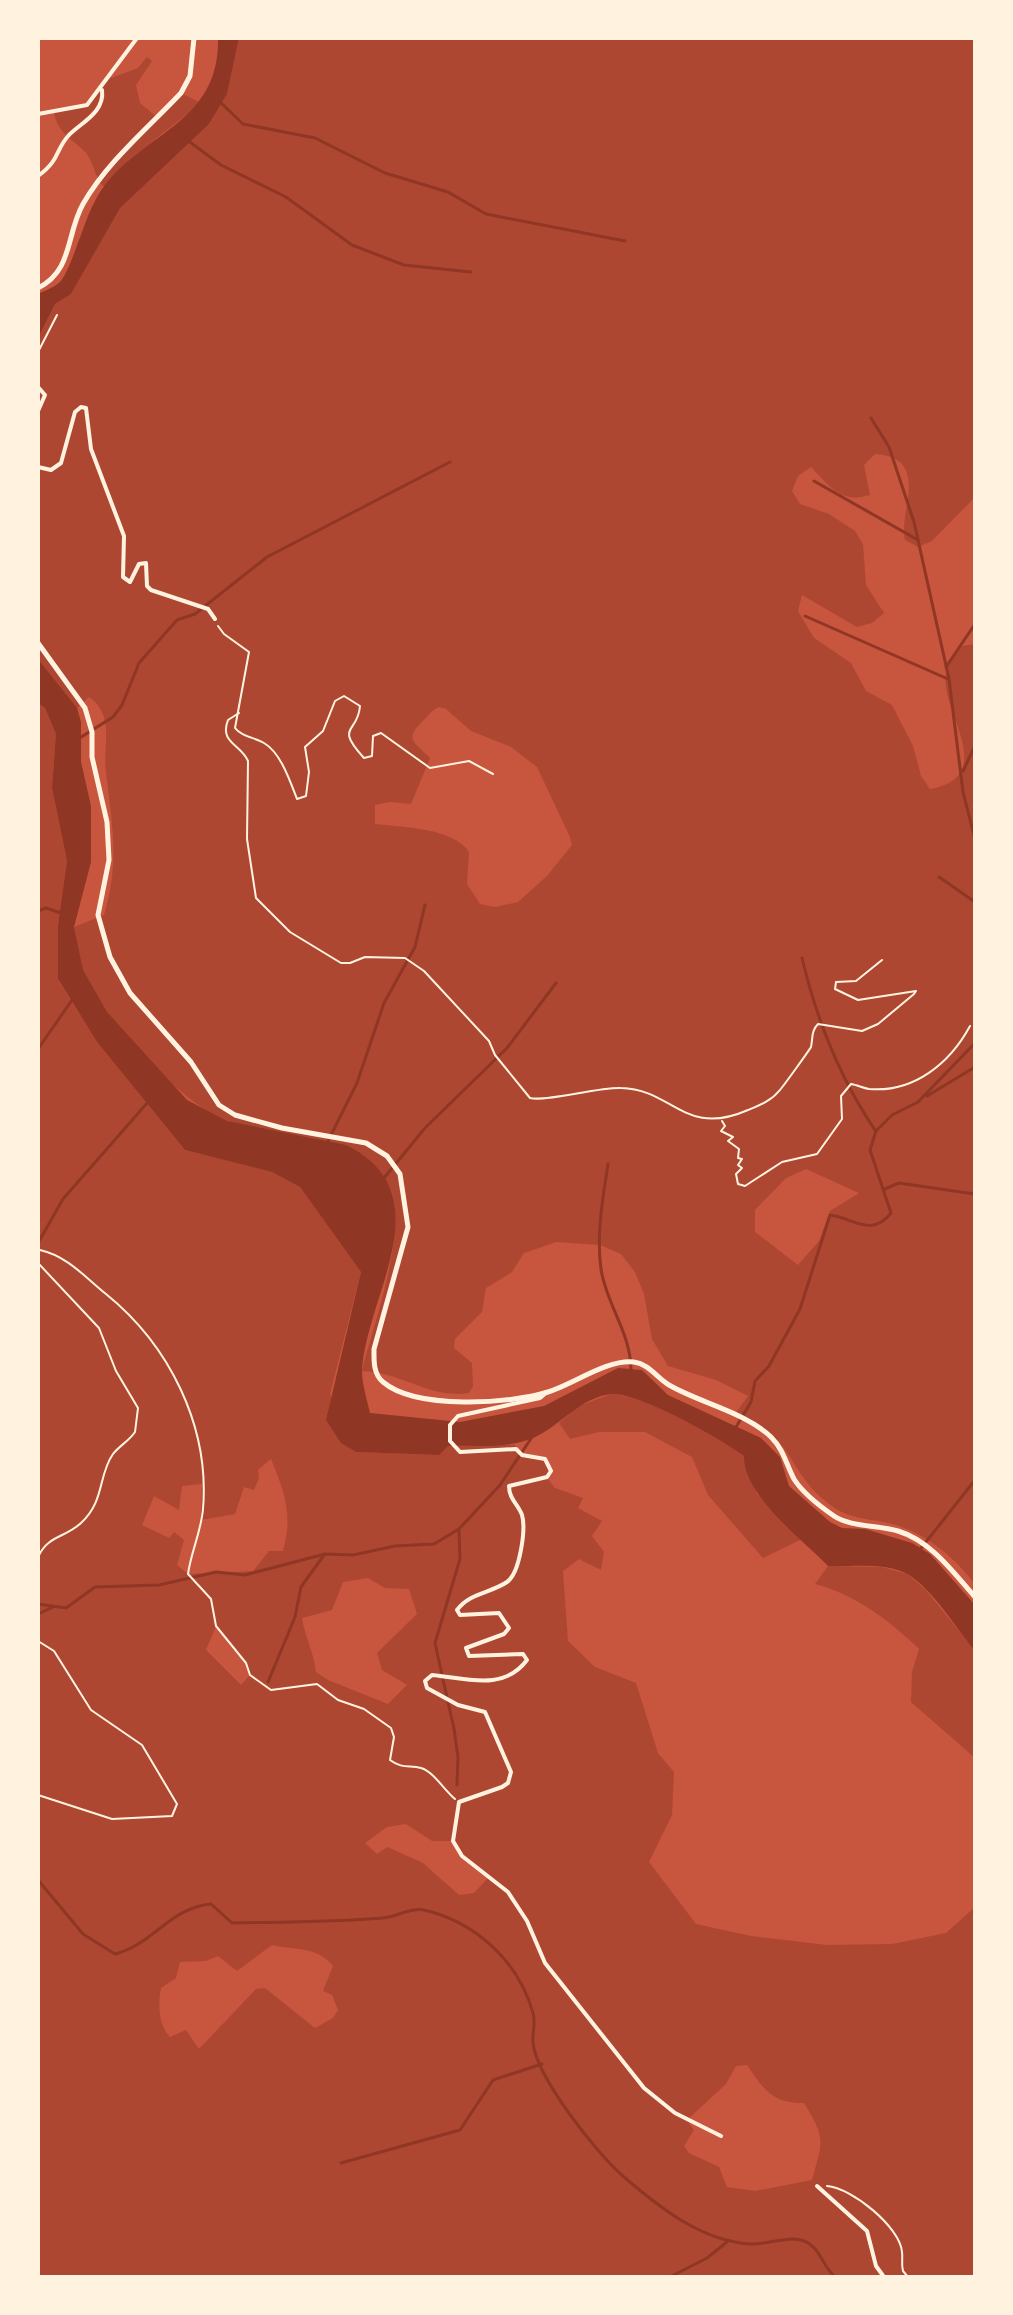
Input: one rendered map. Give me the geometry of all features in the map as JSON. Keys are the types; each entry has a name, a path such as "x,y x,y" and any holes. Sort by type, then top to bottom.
{"street":[{"path":"38,114 72,111 87,105 102,88 117,60 137,38"},
{"path":"38,288 60,273 77,217 98,181 181,93 190,76 194,38"},
{"path":"38,176 54,164 67,137 99,108 103,98 102,88"},
{"path":"38,387 45,395 38,411"},
{"path":"38,467 43,471 51,470 61,463 75,412 81,407 86,408 91,449 124,536 123,577 130,582 139,564 146,563 147,586 151,590 208,609 215,619"},
{"path":"38,643 85,708 92,732 92,757 107,822 109,860 98,915 110,957 130,993 191,1062 219,1105 235,1115 282,1128 366,1143 387,1156 400,1174 408,1227 385,1319 374,1349 374,1369 382,1382 404,1393 453,1402 516,1399 547,1392 613,1365 633,1362 649,1368 662,1381 693,1399 749,1422 770,1436 785,1454 797,1483 833,1516 845,1522 901,1531 915,1538 950,1568 975,1597"},
{"path":"547,1392 540,1398 455,1418 450,1430 453,1447 469,1454 516,1449 522,1455 545,1459 551,1471 547,1477 509,1486 509,1495 523,1517 515,1574 508,1582 477,1595 457,1610 460,1615 499,1613 509,1628 504,1634 466,1648 469,1656 523,1654 527,1660 514,1674 494,1680 432,1675 425,1681 427,1688 451,1701 485,1712 511,1772 508,1783 502,1787 459,1802 453,1841 462,1856 508,1892 527,1921 545,1963 644,2088 675,2113 721,2136"},
{"path":"817,2186 867,2231 876,2266 884,2277"}],"path":[{"path":"38,352 57,315"},
{"path":"215,619 224,634 249,652 235,728 239,734 269,746 287,773 297,799 306,796 308,790 305,747 323,731 335,701 344,696 360,706 348,731 349,738 364,758 372,756 373,736 381,733 430,768 469,761 493,774"},
{"path":"239,713 228,720 225,731 228,741 242,750 248,761 245,802 254,890 277,922 341,963 395,955 417,965 489,1041 495,1055 530,1098 538,1100 566,1093 623,1088 638,1091 690,1116 724,1119 764,1103 779,1091 790,1072 809,1052 818,1024 862,1031 878,1024 914,994 916,991 858,1000 835,989 836,982 856,981 882,960"},
{"path":"724,1119 721,1131 733,1137 728,1141 739,1149 738,1158 742,1159 738,1165 742,1168 736,1174 738,1184 745,1186 782,1162 817,1154 842,1119 841,1096 851,1084 874,1088 916,1081 947,1061 970,1026"},
{"path":"38,1252 62,1257 140,1322 177,1382 197,1436 203,1510 197,1548 190,1558 188,1574 211,1599 216,1626 246,1663 250,1675 271,1690 317,1684 338,1700 364,1709 391,1728 394,1737 390,1760 399,1766 420,1768 431,1774 441,1788 459,1802"},
{"path":"38,1263 99,1328 116,1371 138,1408 135,1432 113,1455 94,1506 79,1525 49,1539 38,1557"},
{"path":"38,1641 60,1658 91,1710 142,1745 174,1797 177,1810 172,1816 112,1819 38,1795"},
{"path":"817,2186 832,2186 875,2209 896,2238 902,2251 903,2271 908,2277"}],"shaded area":[{"path":"218,38 239,38 227,94 209,124 120,208 71,294 55,304 38,338 38,294 58,284 64,276 90,211 109,180 189,113 204,93 215,69"},
{"path":"239,38 975,38 975,497 932,541 918,547 905,540 908,475 903,465 892,458 875,454 864,465 870,495 852,497 837,492 811,467 798,476 792,491 800,504 829,514 855,531 863,544 866,585 884,613 872,623 857,627 802,595 798,611 814,638 851,663 866,691 892,705 913,746 921,776 930,789 951,782 961,771 964,757 962,740 946,688 946,673 962,646 975,644 975,1584 958,1564 916,1533 892,1524 852,1516 829,1504 804,1479 780,1443 755,1423 735,1414 748,1396 716,1380 668,1366 652,1339 644,1294 635,1272 621,1254 600,1245 556,1242 524,1253 512,1272 486,1288 482,1312 455,1339 454,1348 472,1363 473,1386 469,1393 441,1392 377,1372 362,1371 392,1256 395,1233 392,1193 381,1172 364,1157 344,1147 248,1127 209,1112 144,1056 123,1033 91,988 82,969 74,927 104,915 109,896 113,844 105,762 106,732 97,705 89,697 77,708 38,659 38,338 55,304 71,294 119,208 209,124 227,94","holes":["439,707 446,709 471,731 511,747 537,767 570,837 572,845 547,876 518,902 495,907 480,904 467,884 469,852 452,838 426,830 375,824 375,805 390,802 411,804 430,758 412,737 417,727","806,1169 859,1193 830,1211 819,1241 798,1265 755,1232 755,1210 786,1178"]},
{"path":"147,57 152,61 136,85 140,103 158,118 181,93 201,103 130,159 105,188 89,157 62,131 54,112 87,105 106,80 138,68"},
{"path":"38,659 77,708 81,722 81,762 91,806 91,862 74,927 83,970 107,1012 187,1100 227,1121 346,1145 375,1166 391,1190 396,1218 393,1248 367,1341 362,1371 370,1413 460,1422 544,1406 618,1368 642,1370 668,1395 761,1438 780,1457 789,1486 830,1522 842,1528 865,1529 912,1543 930,1554 975,1605 975,1651 936,1600 909,1575 891,1568 828,1566 763,1501 746,1471 744,1456 699,1428 641,1401 612,1394 601,1396 580,1406 533,1438 502,1445 448,1446 439,1455 356,1452 341,1443 326,1420 361,1272 300,1187 272,1172 185,1150 97,1042 58,979 58,925 67,861 52,788 56,734 45,708 38,703"},
{"path":"38,703 45,708 56,734 52,788 67,861 58,925 58,980 97,1042 185,1150 272,1172 300,1187 361,1272 330,1394 356,1452 438,1455 448,1446 515,1445 522,1454 545,1459 551,1471 547,1478 555,1488 583,1498 578,1508 602,1521 592,1536 604,1552 601,1570 579,1559 563,1571 568,1641 595,1667 636,1683 658,1753 674,1772 672,1815 649,1862 696,1924 751,1936 827,1945 892,1944 946,1933 975,1907 975,2277 38,2277","holes":["271,1459 284,1494 287,1526 283,1551 269,1551 253,1571 188,1574 177,1565 184,1540 174,1532 169,1538 142,1525 154,1496 179,1510 182,1486 202,1484 201,1520 235,1514 244,1487 254,1490 259,1478 258,1470","368,1578 385,1588 409,1589 417,1614 377,1653 382,1670 407,1685 388,1704 328,1680 316,1672 302,1618 332,1610 343,1582","216,1626 246,1663 250,1675 241,1685 206,1650","406,1824 432,1841 453,1841 462,1856 488,1878 474,1893 459,1895 423,1863 387,1847 377,1854 365,1843 387,1827","272,1945 319,1955 333,1966 323,1991 332,1995 338,2010 333,2018 315,2028 265,1988 256,1989 199,2049 186,2030 170,2037 160,2014 161,1988 176,1978 180,1962 206,1961 218,1956 237,1971","747,2065 776,2098 804,2103 820,2140 812,2180 755,2191 727,2187 719,2167 689,2153 684,2146 694,2130 687,2120 726,2084 736,2066"]},
{"path":"611,1394 645,1402 681,1417 744,1456 757,1494 802,1539 763,1558 708,1495 692,1457 645,1432 599,1432 570,1439 559,1423 579,1406"},
{"path":"828,1566 882,1567 907,1574 926,1590 975,1651 975,1758 911,1702 912,1672 919,1649 871,1610 815,1584"}],"waterway":[{"path":"614,38 621,38"},
{"path":"219,101 243,124 315,138 385,173 448,192 486,214 625,241"},
{"path":"187,140 221,165 286,197 352,245 404,265 471,272"},
{"path":"871,418 889,447 914,522 949,679 963,792 975,839"},
{"path":"78,739 113,717 122,705 139,663 177,620 195,614 267,557 450,462"},
{"path":"814,481 918,540"},
{"path":"805,616 948,679"},
{"path":"946,667 975,624"},
{"path":"963,771 975,746"},
{"path":"939,877 975,902"},
{"path":"326,1145 357,1083 384,1003 415,947 425,905"},
{"path":"38,911 46,908 61,913"},
{"path":"802,958 831,1048 875,1130"},
{"path":"384,1178 425,1128 507,1048 556,983"},
{"path":"38,1049 72,1000"},
{"path":"736,1427 751,1402 755,1381 769,1366 800,1309 830,1215 869,1225 884,1220 891,1213 870,1150 876,1131 892,1115 918,1102 975,1043"},
{"path":"927,1096 975,1067"},
{"path":"38,1243 63,1199 148,1102"},
{"path":"608,1164 600,1229 601,1269 627,1344 631,1370"},
{"path":"885,1189 899,1183 975,1194"},
{"path":"38,1604 66,1608 95,1587 159,1585 216,1572 245,1575 325,1554 353,1555 395,1546 434,1544 459,1529 500,1485 532,1437"},
{"path":"918,1552 975,1480"},
{"path":"457,1785 458,1757 454,1729 435,1643 460,1559 459,1531"},
{"path":"268,1682 295,1617 301,1587 324,1555"},
{"path":"38,1614 53,1607"},
{"path":"38,1880 83,1934 115,1954 141,1943 184,1912 211,1904 232,1923 383,1918 419,1909 461,1924 493,1947 517,1977 533,2013 533,2043 545,2075 584,2134 624,2177 682,2221 715,2237 750,2244 792,2239 804,2241 814,2248 835,2277"},
{"path":"341,2163 460,2130 493,2080 542,2064"},
{"path":"670,2277 707,2258 727,2242"}]}
